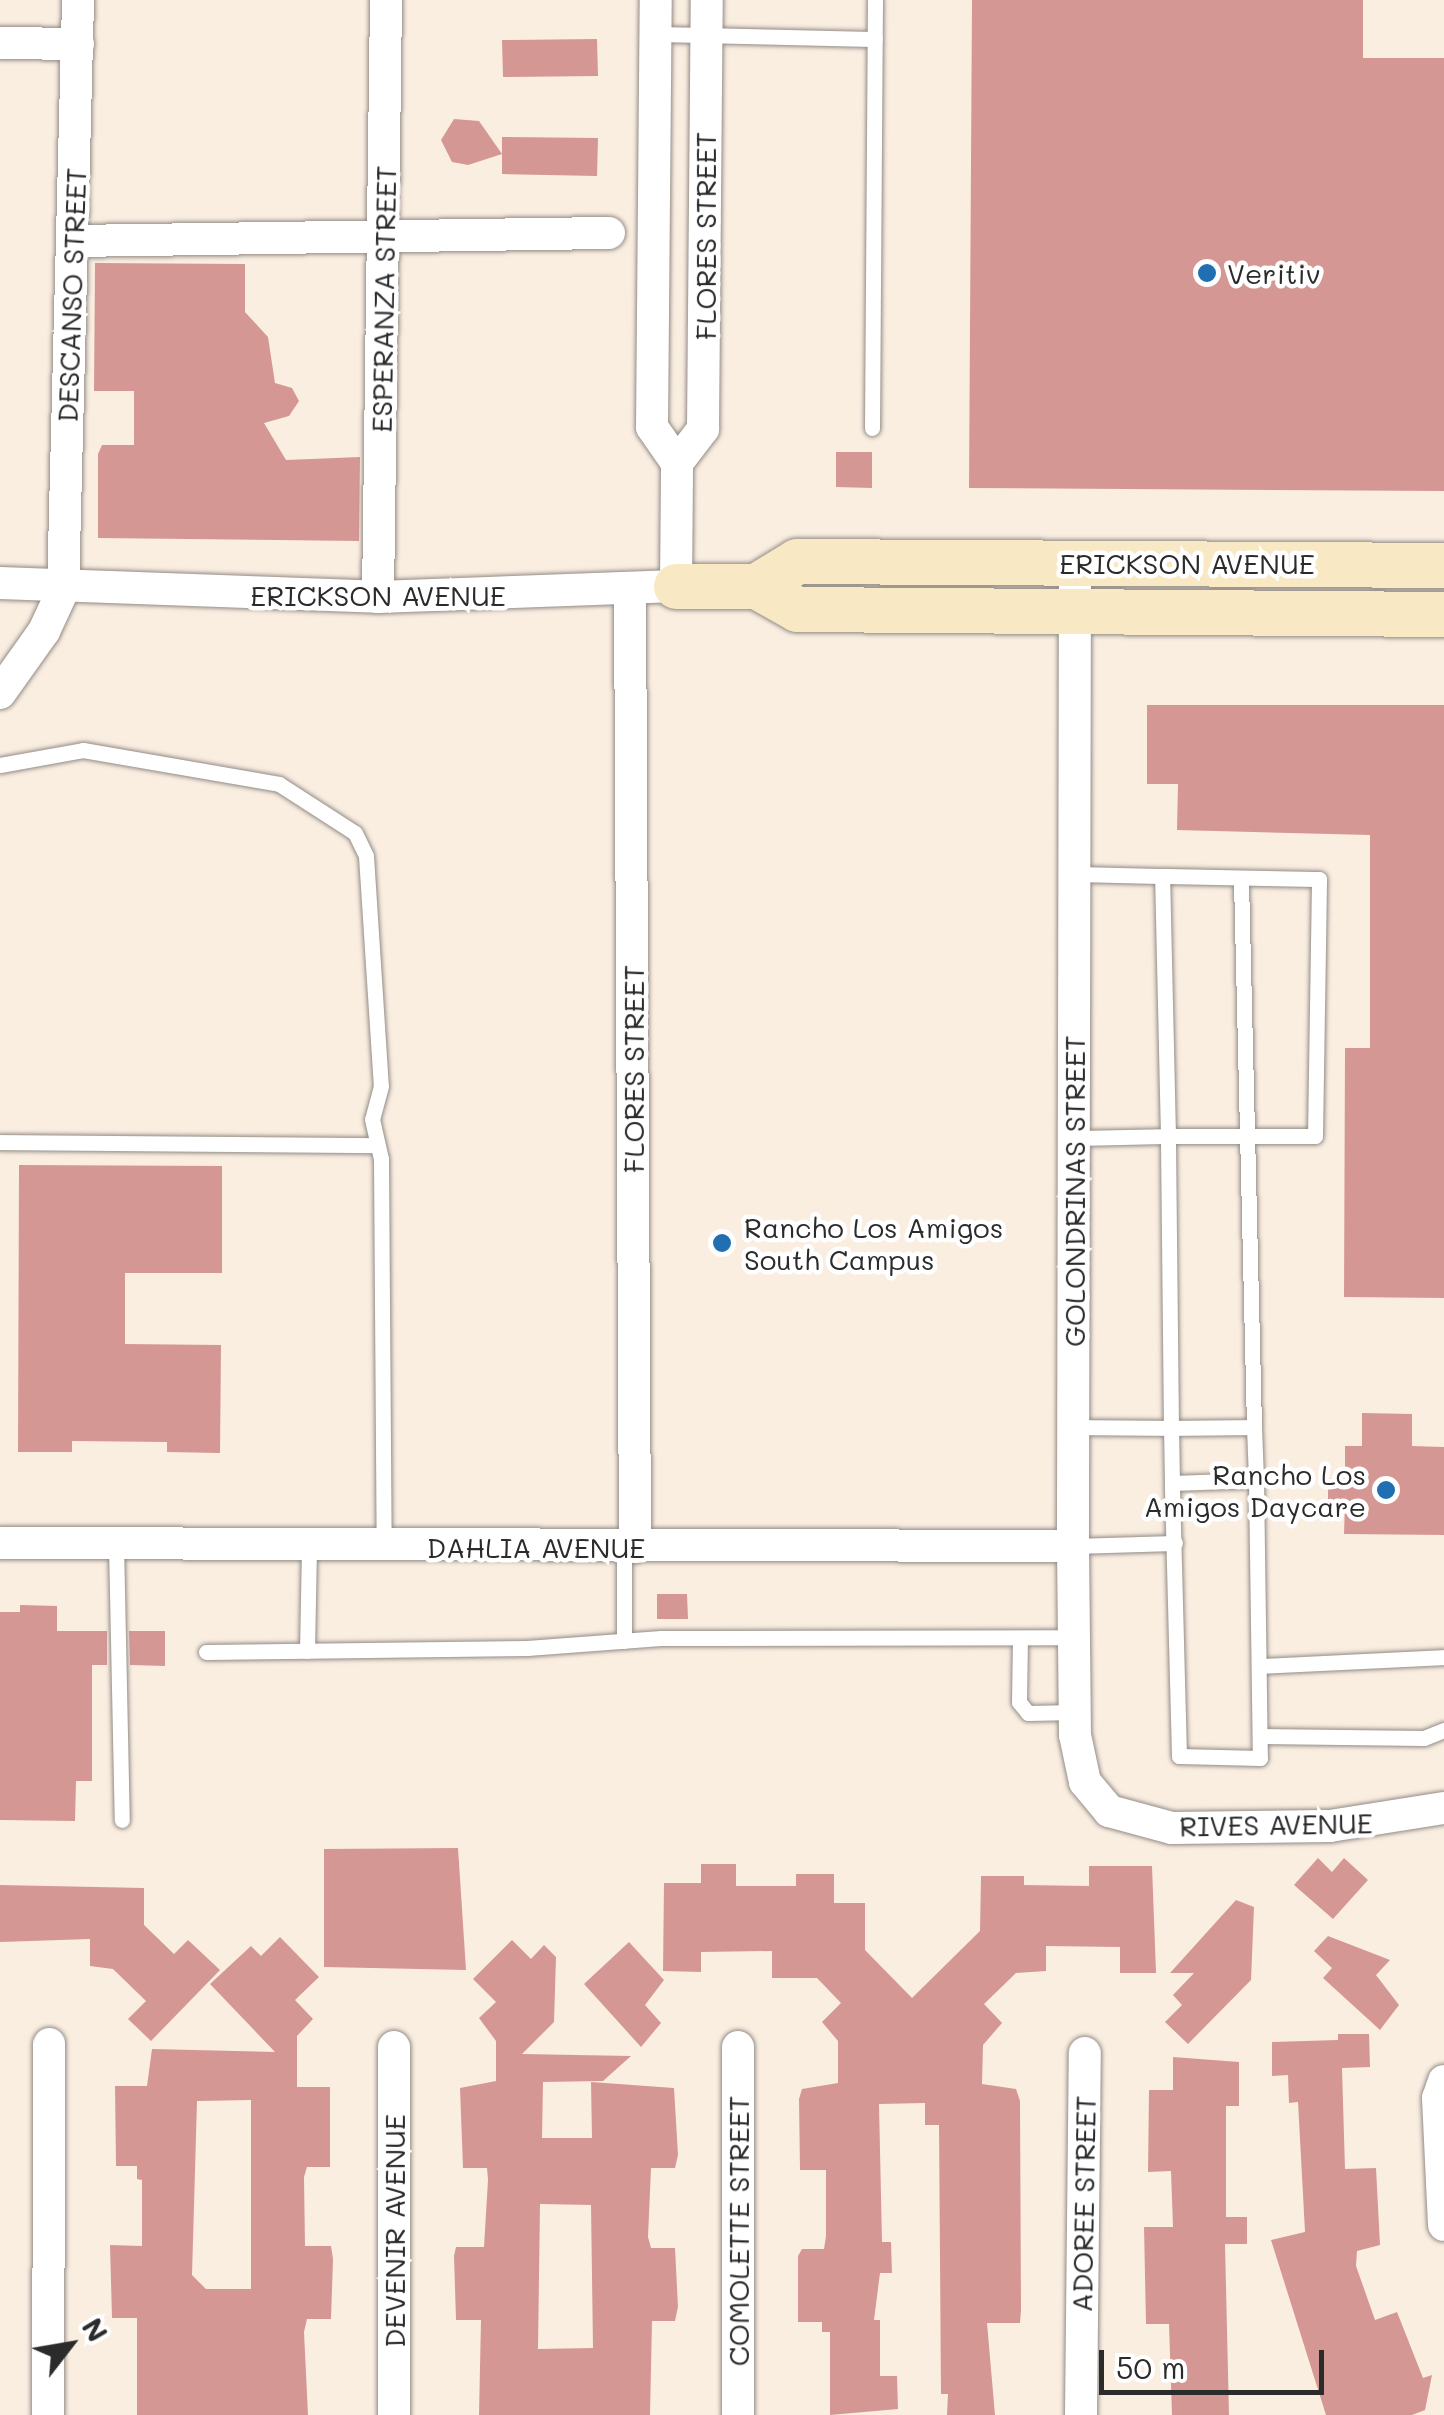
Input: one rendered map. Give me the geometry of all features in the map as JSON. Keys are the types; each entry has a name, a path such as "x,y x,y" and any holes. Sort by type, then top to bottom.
{"street":[{"name":"DESCANSO STREET","path":"63,590 78,0"},
{"name":"ESPERANZA STREET","path":"378,598 386,0"},
{"name":"FLORES STREET","path":"656,0 652,428 676,463 676,586"},
{"name":"FLORES STREET","path":"676,463 703,429 706,0"},
{"path":"0,43 78,44"},
{"path":"73,240 609,233"},
{"name":"ERICKSON AVENUE","path":"756,586 797,562 1444,565"},
{"name":"GOLONDRINAS STREET","path":"1075,562 1075,1712 1085,1782 1109,1811"},
{"name":"ERICKSON AVENUE","path":"0,583 63,590 378,598 756,586 797,608 1444,614"},
{"path":"0,693 44,631 63,590"},
{"name":"FLORES STREET","path":"630,591 630,1547"},
{"name":"DAHLIA AVENUE","path":"0,1543 1073,1546"},
{"name":"RIVES AVENUE","path":"1109,1811 1172,1828 1225,1829 1384,1822 1444,1808"},
{"path":"48,2415 50,2044"},
{"name":"COMOLETTE STREET","path":"738,2047 738,2415"},
{"name":"DEVENIR AVENUE","path":"394,2048 394,2415"},
{"name":"ADOREE STREET","path":"1081,2415 1085,2054"},
{"path":"1444,2082 1438,2098 1444,2225"}],"lane":[{"path":"872,428 876,0"},
{"path":"656,34 875,39"},
{"path":"0,765 83,750 279,784 355,833 366,856 381,1086 372,1119 381,1159 384,1547"},
{"path":"1074,874 1319,880 1315,1136 1074,1138"},
{"path":"1162,876 1178,1756 1260,1758 1241,878"},
{"path":"0,1142 376,1145"},
{"path":"1073,1426 1254,1427"},
{"path":"1172,1483 1256,1480"},
{"path":"116,1544 122,1820"},
{"path":"1073,1546 1175,1544"},
{"path":"307,1650 308,1546"},
{"path":"624,1641 630,1547"},
{"path":"206,1652 368,1652 661,1638 1074,1637"},
{"path":"1020,1638 1019,1702 1028,1713 1075,1712"},
{"path":"1260,1666 1444,1656"},
{"path":"1260,1736 1424,1738 1444,1730"}],"building":[{"name":"Veritiv","path":"972,0 1363,0 1363,58 1444,58 1444,491 969,488"},
{"path":"597,39 598,76 503,77 502,40"},
{"path":"454,119 479,121 502,154 468,165 452,162 441,140"},
{"path":"502,137 598,138 597,176 502,174"},
{"path":"95,263 245,264 245,312 268,337 275,383 292,388 299,401 289,416 264,423 286,460 360,457 359,541 98,538 98,454 102,445 134,445 134,391 94,391"},
{"path":"836,452 872,452 872,488 836,487"},
{"path":"1147,705 1444,705 1444,1298 1344,1297 1345,1048 1370,1048 1370,835 1177,830 1178,784 1147,784"},
{"path":"19,1165 222,1166 222,1273 125,1273 125,1344 221,1345 220,1453 167,1452 167,1442 72,1441 72,1452 18,1452"},
{"name":"Rancho Los Amigos Daycare","path":"1362,1413 1412,1414 1412,1446 1444,1447 1444,1535 1344,1534 1345,1502 1328,1502 1328,1478 1345,1478 1345,1446 1362,1446"},
{"path":"657,1594 687,1594 688,1619 657,1619"},
{"path":"20,1605 57,1606 57,1631 107,1631 107,1665 92,1665 92,1781 76,1781 75,1821 0,1820 0,1612 20,1612"},
{"path":"129,1631 165,1631 165,1666 130,1665"},
{"path":"458,1848 466,1970 324,1967 324,1849"},
{"path":"1318,1858 1332,1872 1344,1858 1368,1880 1333,1919 1294,1885"},
{"path":"701,1864 736,1864 736,1886 796,1886 796,1874 834,1874 834,1903 865,1903 865,1950 912,1998 980,1931 981,1876 1024,1876 1024,1885 1089,1886 1089,1866 1152,1866 1156,1973 1120,1973 1120,1947 1046,1946 1046,1971 1016,1973 984,2004 1002,2023 983,2045 982,2084 1016,2089 1020,2101 1020,2323 987,2323 995,2415 947,2415 948,2394 941,2394 939,2125 925,2125 925,2103 879,2104 882,2242 891,2242 892,2273 880,2273 874,2320 880,2320 880,2376 897,2376 898,2409 830,2415 830,2332 822,2332 822,2322 798,2322 798,2256 802,2249 824,2249 826,2236 826,2170 800,2170 799,2099 802,2089 838,2083 838,2041 822,2022 841,2003 817,1978 772,1978 772,1951 701,1952 701,1972 663,1971 664,1883 701,1883"},
{"path":"0,1885 144,1888 144,1925 174,1954 188,1940 220,1970 151,2041 128,2019 146,2001 113,1969 90,1966 90,1939 0,1942"},
{"path":"1236,1900 1254,1907 1251,1980 1188,2044 1165,2022 1182,2005 1173,1995 1194,1973 1170,1973"},
{"path":"1328,1936 1390,1960 1376,1975 1399,2005 1380,2030 1323,1978 1332,1968 1314,1951"},
{"path":"280,1937 319,1977 295,2000 313,2019 297,2036 297,2087 330,2087 330,2167 307,2167 304,2177 305,2246 331,2246 333,2259 331,2319 307,2319 304,2332 308,2415 137,2415 137,2318 112,2318 110,2245 142,2246 142,2180 137,2179 137,2166 116,2166 115,2086 147,2086 152,2049 275,2052 210,1984 251,1946 261,1956","holes":["251,2100 251,2289 206,2289 192,2275 197,2101"]},
{"path":"512,1940 531,1959 544,1945 556,1957 554,2022 522,2054 631,2056 603,2081 543,2082 542,2138 592,2138 591,2082 674,2088 678,2155 675,2168 651,2168 648,2237 651,2248 675,2248 678,2307 675,2321 652,2321 650,2415 479,2415 481,2320 456,2320 454,2256 456,2247 484,2247 488,2180 487,2168 463,2168 460,2088 496,2081 496,2041 479,2018 496,2002 473,1979","holes":["540,2204 591,2205 593,2348 538,2349"]},
{"path":"629,1942 664,1980 645,2005 661,2023 641,2047 584,1984"},
{"path":"1338,2034 1369,2034 1370,2067 1342,2068 1345,2169 1376,2168 1380,2245 1357,2251 1356,2266 1375,2320 1397,2312 1423,2378 1432,2375 1425,2410 1412,2415 1326,2415 1271,2240 1305,2232 1298,2102 1289,2103 1288,2075 1272,2076 1272,2042 1338,2040"},
{"path":"1173,2057 1239,2062 1239,2106 1226,2106 1226,2217 1247,2217 1247,2244 1225,2244 1229,2415 1172,2415 1169,2324 1146,2324 1144,2227 1173,2227 1171,2171 1148,2172 1149,2090 1173,2090"}],"place":[{"name":"Veritiv","path":"1207,273"},
{"name":"Rancho Los Amigos South Campus","path":"722,1243"},
{"name":"Rancho Los Amigos Daycare","path":"1386,1490"}]}
